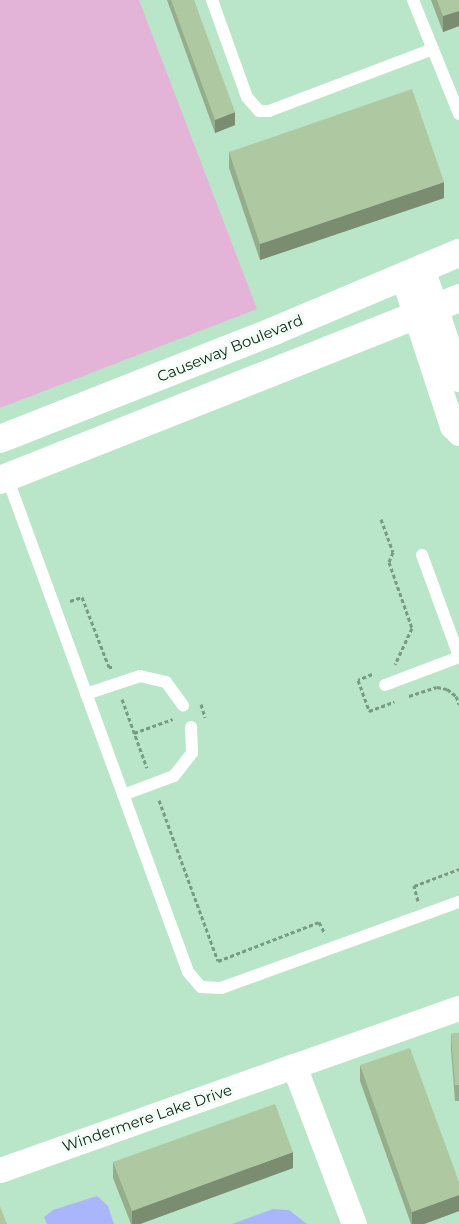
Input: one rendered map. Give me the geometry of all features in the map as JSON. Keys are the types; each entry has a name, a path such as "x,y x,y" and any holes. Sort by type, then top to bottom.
{"main road":[{"name":"Causeway Boulevard","path":"0,439 412,273 459,252"},
{"path":"4,479 437,307"}],"street":[{"path":"412,273 437,307 459,379"},
{"path":"437,307 452,426 459,433"},
{"name":"Windermere Lake Drive","path":"0,1170 459,1008"},
{"path":"294,1066 354,1224"}],"lane":[{"path":"212,0 250,102 259,111 269,111 433,49"},
{"path":"413,0 459,114"},
{"path":"4,479 124,795 188,972 201,986 221,988 459,902"},
{"path":"385,685 459,657 422,555"},
{"path":"86,694 140,676 166,682 183,705"},
{"path":"124,795 174,776 192,753 191,728"}],"path":[{"path":"381,519 393,552 389,562 412,628 395,666 386,669"},
{"path":"63,594 67,603 82,597 110,667 116,666"},
{"path":"376,673 358,680 369,711 436,687 447,689 456,696 459,704"},
{"path":"119,691 148,773"},
{"path":"200,702 208,726"},
{"path":"134,733 175,718"},
{"path":"166,796 158,800 218,961 319,922 328,940"}],"shaded area":[{"path":"0,0 139,0 257,309 0,408"}],"water":[{"path":"97,1196 108,1206 114,1224 47,1224 44,1217 53,1210"},
{"path":"273,1209 289,1210 307,1224 232,1224"}],"building":[{"path":"171,0 194,0 235,112 215,120"},
{"path":"437,0 459,0 459,11 443,16"},
{"path":"412,89 444,182 260,244 229,152"},
{"path":"459,1033 459,1085 455,1085 451,1034"},
{"path":"410,1048 459,1182 459,1195 412,1212 360,1065"},
{"path":"275,1104 293,1152 132,1211 113,1162"},
{"path":"0,1206 7,1224 0,1224"}]}
